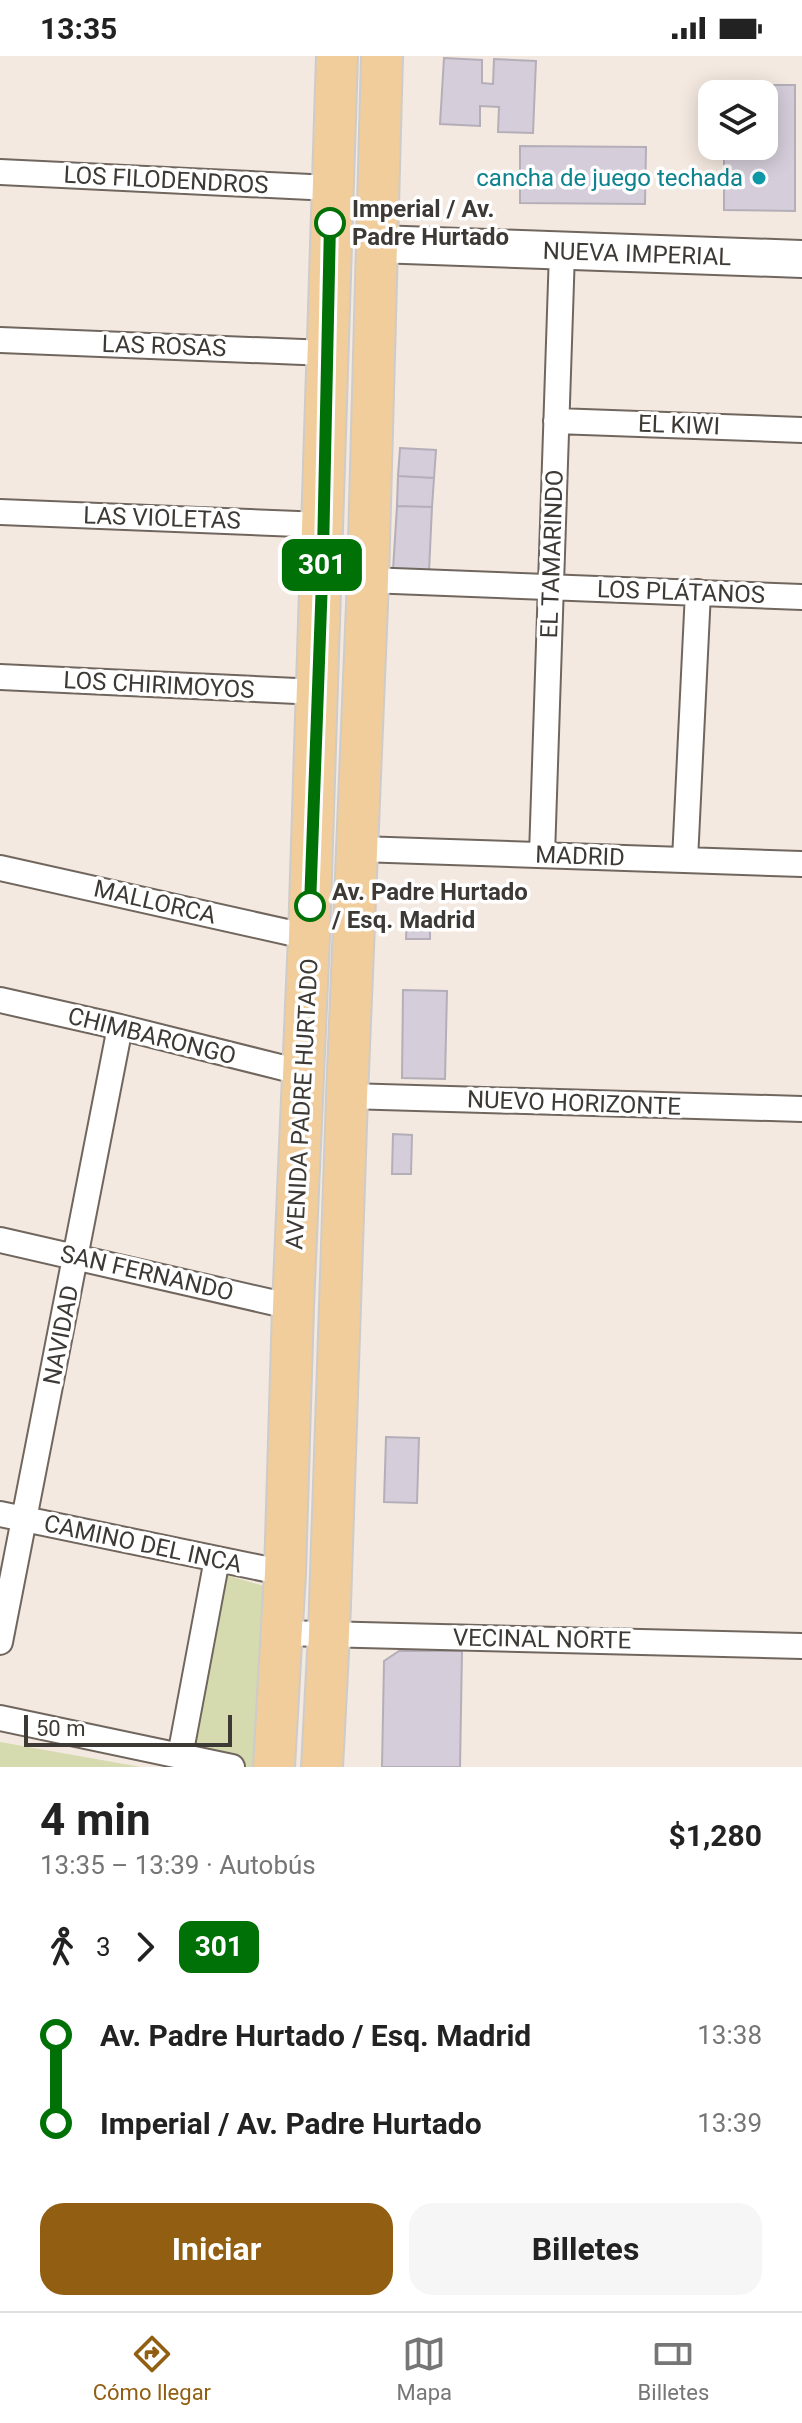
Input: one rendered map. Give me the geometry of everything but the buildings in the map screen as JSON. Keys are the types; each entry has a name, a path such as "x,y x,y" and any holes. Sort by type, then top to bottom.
{"main road":[{"name":"AVENIDA PADRE HURTADO","path":"274,1767 285,1573 304,1073 337,56"},
{"name":"AVENIDA PADRE HURTADO","path":"322,1767 359,849 382,56"}],"street":[{"name":"LOS FILODENDROS","path":"0,172 331,188"},
{"name":"NUEVA IMPERIAL","path":"377,244 802,259"},
{"name":"EL TAMARINDO","path":"542,855 562,252"},
{"name":"LAS ROSAS","path":"0,340 327,353"},
{"name":"EL KIWI","path":"556,421 802,430"},
{"name":"LAS VIOLETAS","path":"0,512 323,525"},
{"name":"LOS PLÁTANOS","path":"368,580 802,597"},
{"path":"685,860 698,592"},
{"name":"LOS CHIRIMOYOS","path":"0,677 318,692"},
{"name":"MADRID","path":"359,849 802,864"},
{"name":"MALLORCA","path":"0,868 309,937"},
{"name":"CHIMBARONGO","path":"0,1000 304,1073"},
{"name":"NAVIDAD","path":"0,1642 120,1027"},
{"name":"NUEVO HORIZONTE","path":"347,1096 802,1109"},
{"name":"SAN FERNANDO","path":"0,1240 293,1307"},
{"name":"CAMINO DEL INCA","path":"0,1514 285,1573"},
{"path":"180,1756 217,1559"},
{"name":"VECINAL NORTE","path":"282,1633 802,1646"},
{"path":"0,1718 232,1767"}],"green space":[{"path":"226,1575 271,1588 258,1767 187,1767"},
{"path":"0,1742 141,1767 0,1767"}],"bus line":[{"name":"301","path":"310,906 323,553 330,223"}],"place":[{"name":"cancha de juego techada","path":"759,178"},
{"name":"Imperial / Av. Padre Hurtado","path":"330,223"},
{"name":"Av. Padre Hurtado / Esq. Madrid","path":"310,906"}]}
